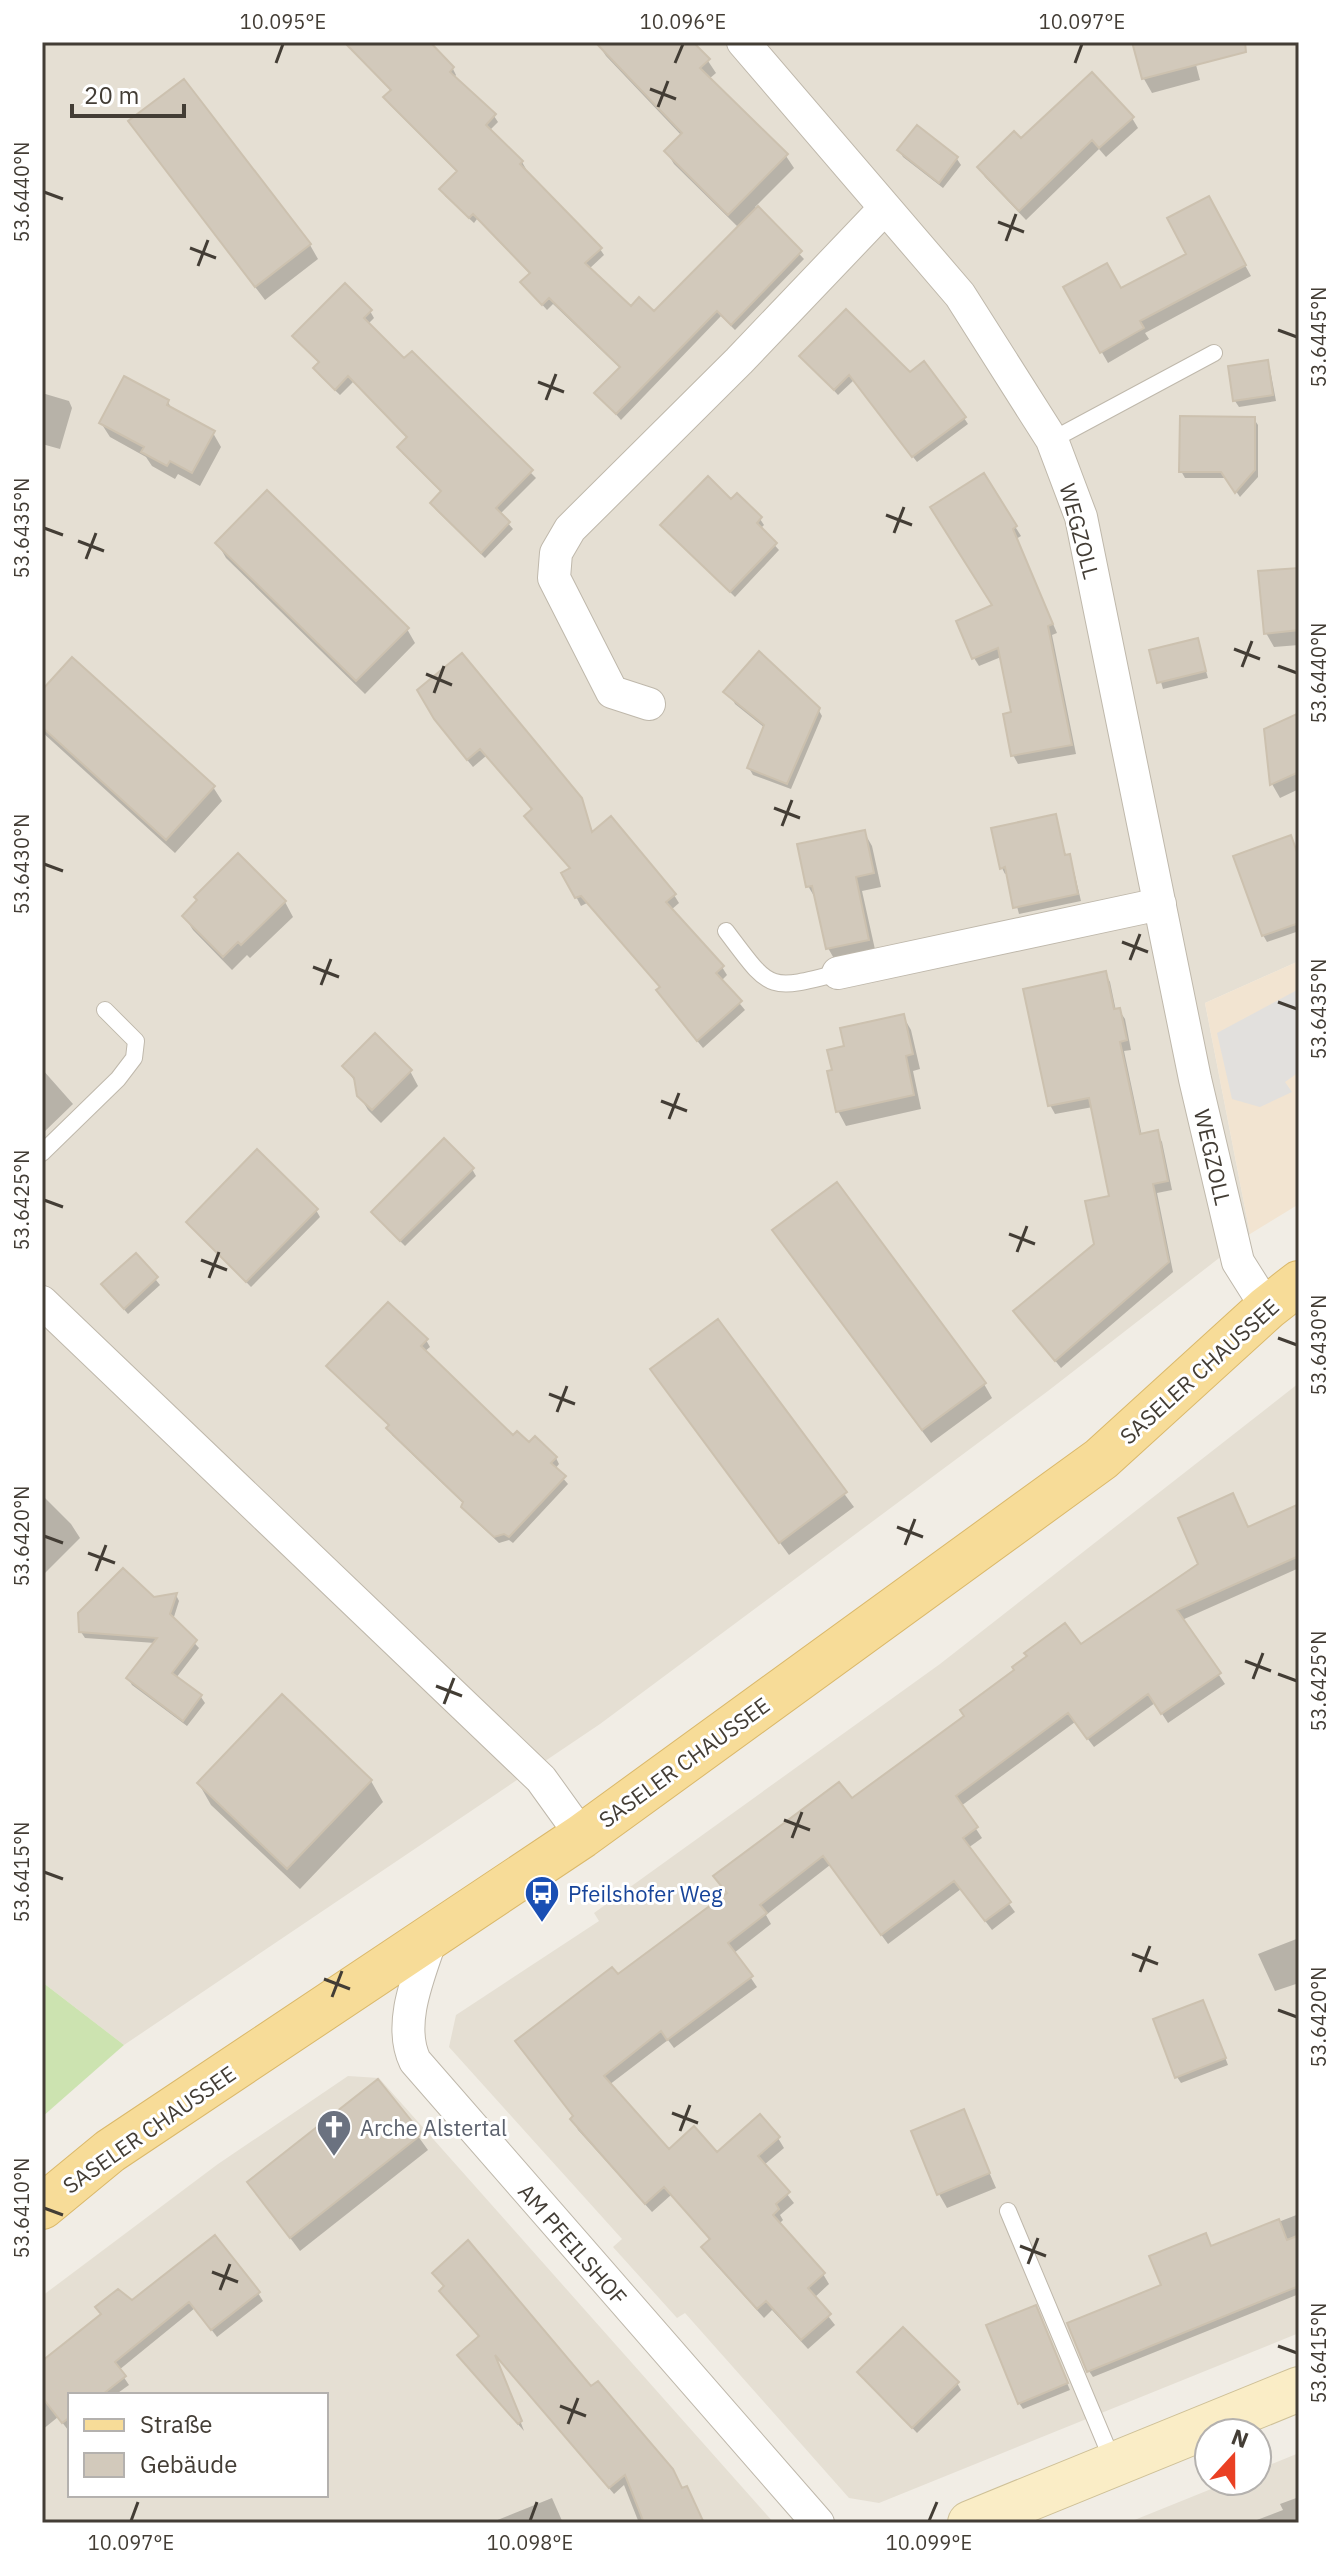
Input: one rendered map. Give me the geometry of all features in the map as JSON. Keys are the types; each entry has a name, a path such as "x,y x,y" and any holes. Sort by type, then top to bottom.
{"main road":[{"name":"SASELER CHAUSSEE","path":"42,2207 110,2151 582,1836 1101,1459 1283,1296"}],"street":[{"name":"WEGZOLL","path":"743,42 960,295 1052,440 1081,517 1195,1079 1238,1262 1283,1296"},
{"path":"649,704 612,692 554,578 556,553 570,529 739,361 884,209"},
{"path":"838,973 1160,904"},
{"path":"42,1302 541,1779 582,1836"},
{"name":"AM PFEILSHOF","path":"432,1936 411,2001 410,2049 415,2061 818,2523"},
{"path":"970,2523 1299,2389"}],"lane":[{"path":"1052,440 1214,353"},
{"path":"726,931 768,981 797,984 838,973"},
{"path":"42,1153 118,1079 134,1058 136,1041 105,1010"},
{"path":"1008,2211 1114,2465"}],"shaded area":[{"path":"42,42 1299,42 1299,961 1205,1003 1250,1234 1048,1391 600,1724 124,2045 42,1982"},
{"path":"1299,961 1299,1204 1250,1234 1205,1003"},
{"path":"1299,989 1299,1072 1285,1082 1292,1092 1260,1107 1232,1099 1217,1033"},
{"path":"1299,1383 1299,2333 879,2503 849,2498 685,2313 677,2318 613,2247 622,2239 449,2047 456,2015 599,1921 594,1913 940,1664"},
{"path":"348,2076 379,2078 774,2523 42,2523 42,2296 218,2164"},
{"path":"1299,2453 1299,2523 1127,2523 1193,2496 1273,2497 1273,2464"}],"green space":[{"path":"42,1982 124,2045 42,2117"}],"building":[{"path":"344,42 430,42 454,67 450,72 496,114 486,125 602,248 585,263 631,306 639,297 654,311 758,206 802,251 731,325 717,311 616,414 594,393 620,367 549,298 542,305 520,282 530,273 473,214 469,218 439,189 457,171 383,97 391,90"},
{"path":"595,42 693,42 710,59 700,68 788,154 728,215 664,151 682,133"},
{"path":"1132,42 1245,42 1246,52 1142,79"},
{"path":"1092,72 1134,117 1099,148 1092,140 1019,211 977,167 1014,131 1021,138"},
{"path":"184,79 311,244 255,287 128,121"},
{"path":"917,125 958,157 939,183 897,150"},
{"path":"1209,196 1246,265 1140,321 1144,328 1100,353 1063,287 1107,263 1121,288 1186,254 1167,218"},
{"path":"345,283 372,310 364,318 404,358 412,351 533,470 496,508 510,522 481,553 430,503 441,491 397,447 407,437 348,376 335,390 313,368 319,362 292,336"},
{"path":"846,309 910,372 924,361 966,417 912,457 849,375 834,390 799,356"},
{"path":"1268,360 1273,395 1233,401 1228,366"},
{"path":"124,376 169,400 167,405 215,431 192,473 170,461 167,466 141,452 144,447 99,423"},
{"path":"1180,416 1255,417 1255,470 1235,493 1221,472 1179,472"},
{"path":"984,473 1017,526 1013,529 1053,624 1048,626 1072,745 1011,756 1003,714 1011,712 998,648 972,659 956,621 992,605 930,507"},
{"path":"708,476 731,499 737,493 762,517 757,523 777,543 730,592 660,525"},
{"path":"267,490 409,628 356,681 215,543"},
{"path":"1299,568 1299,630 1264,634 1258,571"},
{"path":"1198,638 1206,671 1157,683 1149,650"},
{"path":"759,651 820,708 787,784 747,768 764,725 723,692"},
{"path":"462,653 582,798 592,832 611,816 676,894 666,902 724,966 716,973 742,1001 697,1041 656,990 660,987 581,896 575,898 561,873 570,868 524,816 532,809 480,749 467,760 434,719 417,690"},
{"path":"72,657 215,786 166,840 42,727 42,690"},
{"path":"1299,713 1299,772 1270,785 1264,729"},
{"path":"1056,814 1065,855 1070,854 1078,894 1013,908 1005,867 1000,869 991,828"},
{"path":"865,830 874,873 856,877 869,940 826,949 812,886 806,887 797,844"},
{"path":"1291,835 1299,858 1299,923 1262,936 1233,856"},
{"path":"238,853 286,901 241,945 238,942 223,957 182,916 197,900 194,897"},
{"path":"1106,971 1114,1009 1120,1008 1127,1040 1120,1042 1140,1134 1158,1130 1168,1181 1153,1184 1169,1262 1055,1361 1013,1311 1094,1244 1085,1201 1109,1196 1089,1098 1048,1106 1023,989"},
{"path":"904,1014 913,1054 906,1056 914,1095 836,1112 827,1071 832,1070 827,1050 844,1046 840,1028"},
{"path":"375,1033 412,1070 372,1110 357,1096 354,1078 342,1066"},
{"path":"444,1138 474,1168 400,1241 371,1212"},
{"path":"257,1149 318,1209 246,1282 186,1222"},
{"path":"837,1182 986,1383 922,1430 772,1230"},
{"path":"136,1253 158,1277 124,1309 101,1284"},
{"path":"388,1302 428,1339 421,1346 513,1435 517,1431 529,1442 535,1436 557,1457 551,1463 566,1476 509,1537 504,1534 494,1537 461,1507 463,1502 386,1428 389,1425 326,1366"},
{"path":"718,1319 847,1492 779,1543 650,1369"},
{"path":"1233,1493 1248,1527 1299,1504 1299,1556 1177,1610 1221,1673 1161,1714 1148,1694 1087,1739 1068,1713 956,1796 978,1827 963,1838 1011,1902 985,1921 954,1881 881,1935 823,1856 760,1905 767,1913 728,1943 753,1976 667,2040 661,2031 604,2076 669,2149 694,2126 717,2152 760,2114 780,2137 758,2156 790,2192 776,2204 779,2209 773,2215 825,2273 808,2288 831,2314 801,2340 766,2301 757,2309 701,2247 710,2239 664,2187 645,2204 570,2119 573,2116 515,2041 612,1967 618,1974 727,1893 713,1876 839,1782 852,1798 964,1716 960,1710 1014,1670 1012,1667 1027,1656 1024,1653 1065,1623 1081,1644 1198,1564 1178,1518"},
{"path":"123,1568 154,1597 177,1593 170,1614 197,1640 172,1673 202,1695 183,1721 126,1678 157,1638 79,1632 78,1613"},
{"path":"282,1694 372,1780 287,1869 197,1783"},
{"path":"1203,2000 1226,2058 1175,2078 1153,2019"},
{"name":"Arche Alstertal","path":"378,2079 422,2134 290,2238 247,2182"},
{"path":"964,2109 990,2173 937,2195 911,2131"},
{"path":"1279,2219 1287,2240 1299,2235 1299,2286 1087,2372 1067,2323 1161,2285 1149,2256 1206,2233 1211,2246"},
{"path":"215,2235 260,2292 211,2330 189,2302 115,2362 126,2376 104,2393 68,2393 68,2418 62,2423 42,2397 42,2361 101,2314 95,2307 118,2289 132,2300"},
{"path":"468,2240 591,2386 598,2381 673,2469 682,2488 687,2486 704,2523 644,2523 625,2475 609,2488 495,2355 522,2421 518,2424 457,2355 479,2336 439,2291 444,2286 432,2273"},
{"path":"1036,2305 1068,2383 1018,2404 986,2325"},
{"path":"903,2327 959,2382 912,2428 857,2372"}],"place":[{"name":"Pfeilshofer Weg","path":"542,1924"},
{"name":"Arche Alstertal","path":"334,2158"}]}
